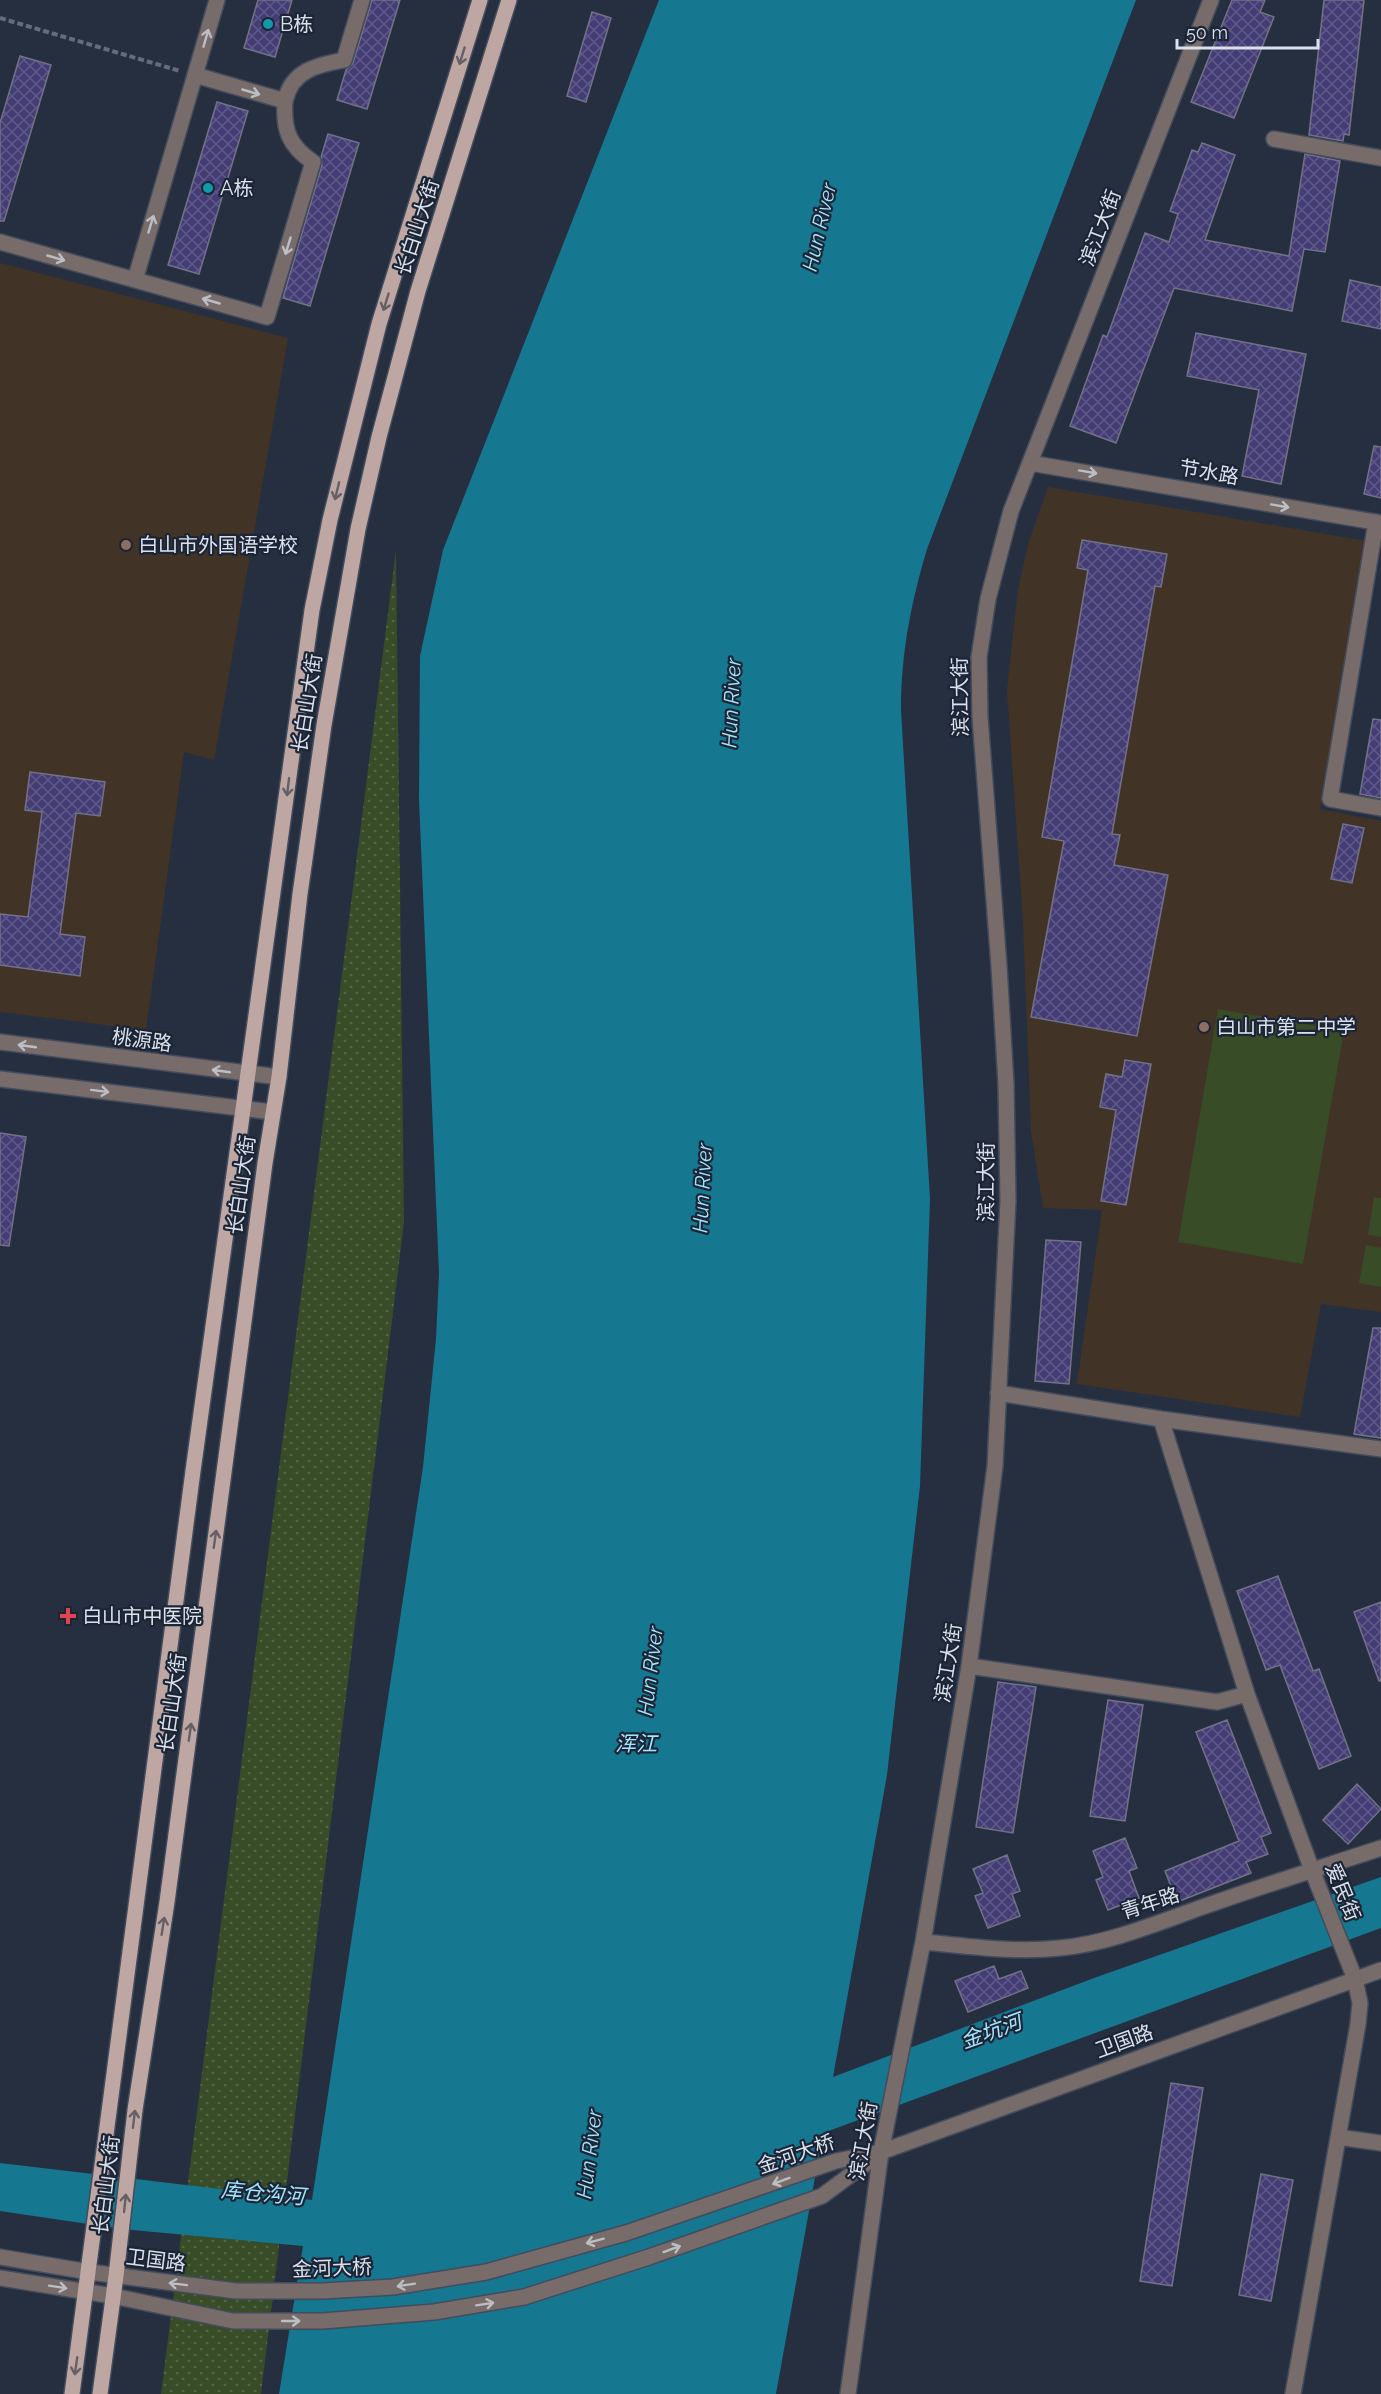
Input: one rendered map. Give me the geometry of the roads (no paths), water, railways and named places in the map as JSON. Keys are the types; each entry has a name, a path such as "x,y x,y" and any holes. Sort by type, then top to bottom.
{"main road":[{"name":"长白山大街","path":"72,2394 246,1075 312,610 330,520 380,324 480,0"},
{"name":"长白山大街","path":"100,2394 279,1077 300,894 322,736 358,529 379,436 418,291 509,0"}],"street":[{"path":"135,280 218,0"},
{"path":"0,242 267,317 314,162 300,153 291,140 286,126 285,101 288,89 308,70 322,63 344,60 362,0"},
{"name":"滨江大街","path":"848,2394 881,2152 923,1942 969,1666 995,1466 1008,1201 1006,1084 980,717 979,657 987,599 1011,511 1211,0"},
{"path":"195,75 285,101"},
{"path":"1274,139 1381,158"},
{"name":"节水路","path":"1030,462 1379,523"},
{"path":"1379,523 1330,800 1381,808"},
{"name":"桃源路","path":"0,1042 246,1075 279,1077"},
{"path":"0,1078 273,1112"},
{"path":"998,1393 1161,1419 1381,1449"},
{"name":"爱民街","path":"1161,1419 1247,1694 1314,1877 1355,1979 1360,2003 1293,2394"},
{"path":"969,1666 1217,1702 1247,1694"},
{"name":"青年路","path":"923,1942 1015,1950 1060,1948 1092,1943 1164,1922 1215,1902 1314,1877 1381,1848"},
{"name":"卫国路","path":"881,2152 1381,1970"},
{"path":"1338,2136 1381,2143"},
{"name":"金河大桥","path":"236,2291 323,2291 393,2287 486,2272 626,2233 836,2161 881,2152"},
{"name":"金河大桥","path":"113,2296 233,2321 372,2319 434,2312 524,2297 595,2276 822,2196 881,2152"},
{"name":"卫国路","path":"0,2257 116,2276 236,2291"},
{"path":"0,2278 113,2296"}],"water":[{"name":"浑江","path":"659,0 1136,0 927,549 916,589 905,648 901,710 930,1199 920,1486 887,1775 833,2077 1094,1978 1381,1877 1381,1928 823,2133 776,2394 279,2394 303,2246 122,2229 0,2211 0,2163 312,2200 423,1467 436,1339 439,1273 419,799 420,656 443,550"}],"place":[{"name":"B栋","path":"268,24"},
{"name":"A栋","path":"208,188"},
{"name":"白山市外国语学校","path":"126,545"},
{"name":"白山市第二中学","path":"1204,1027"},
{"name":"白山市中医院","path":"68,1616"}],"water label":[{"name":"Hun River","path":"819,227"},
{"name":"Hun River","path":"731,703"},
{"name":"Hun River","path":"702,1188"},
{"name":"Hun River","path":"650,1671"},
{"name":"金坑河","path":"991,2031"},
{"name":"Hun River","path":"589,2154"},
{"name":"库仓沟河","path":"263,2193"}]}
